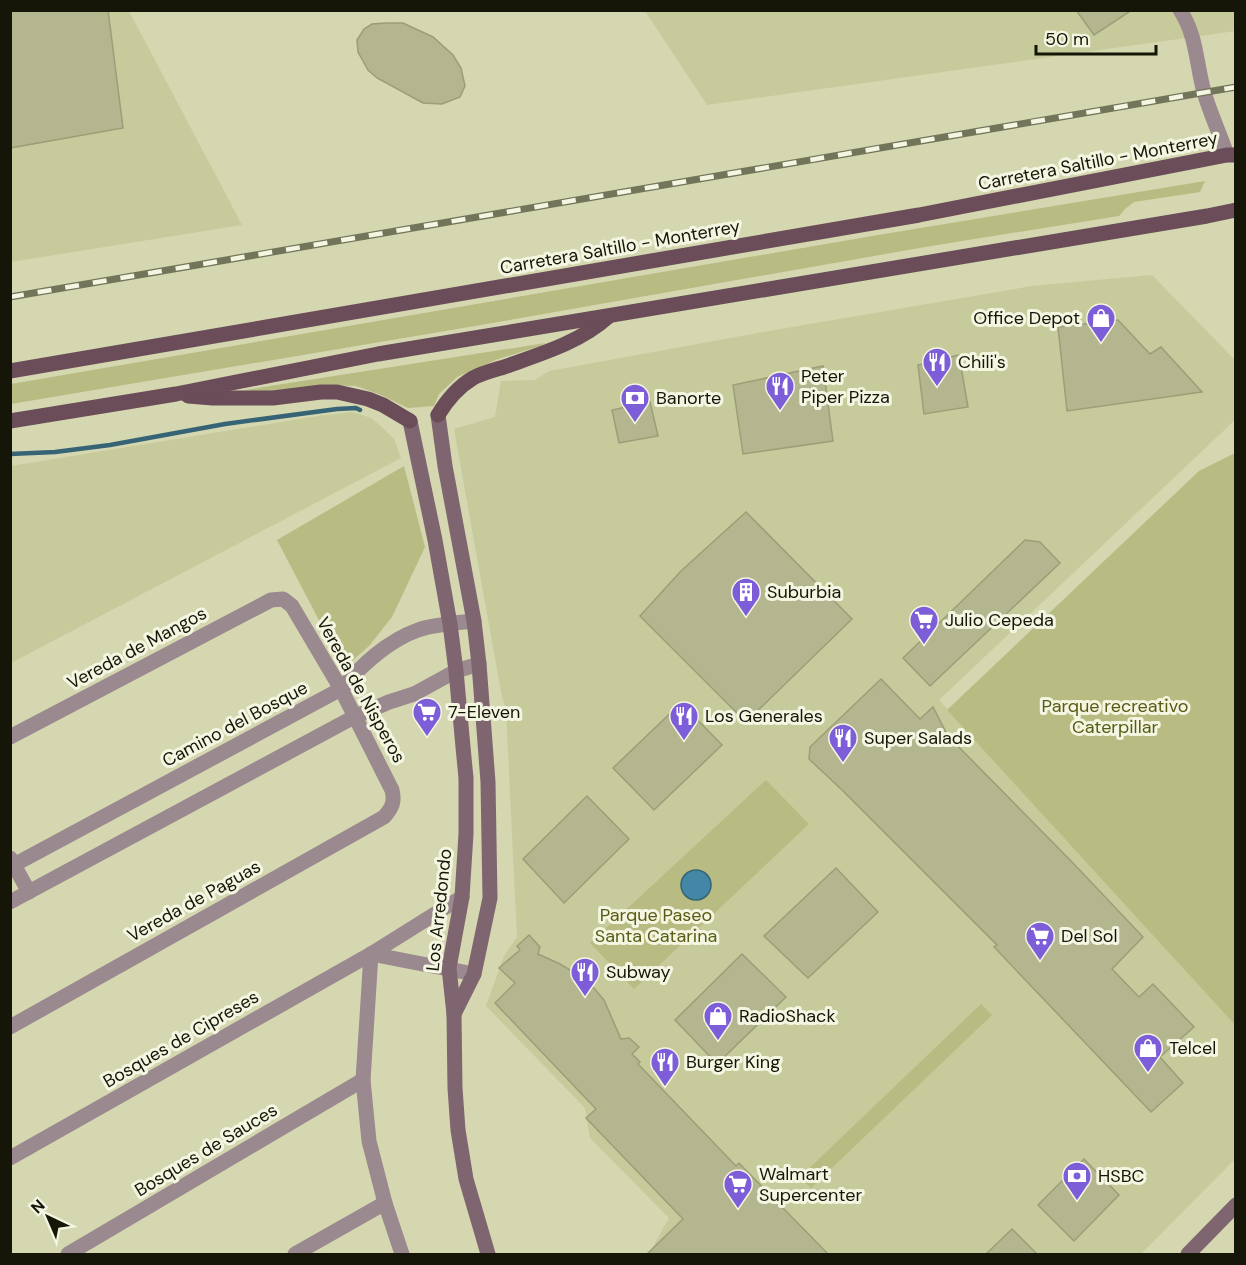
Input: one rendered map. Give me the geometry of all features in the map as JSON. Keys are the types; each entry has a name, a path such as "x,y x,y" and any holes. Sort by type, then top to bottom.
{"main road":[{"name":"Carretera Saltillo - Monterrey","path":"10,371 908,218 1232,155"},
{"path":"10,421 176,394 378,354 1236,210"},
{"path":"438,415 445,402 456,390 474,378 572,341 593,329 610,315"},
{"path":"176,394 213,399 273,398 321,392 337,393 368,399 390,408 410,421"}],"street":[{"path":"1180,10 1188,22 1196,46 1204,93 1232,155"},
{"path":"438,415 474,621 488,782 490,898 474,974 454,1014"},
{"name":"Los Arredondo","path":"410,421 433,529 456,671 466,778 466,834 462,897 449,968 454,1014 455,1088 458,1130 466,1179 488,1254"},
{"name":"Vereda de Nisperos","path":"283,599 292,606 341,689 392,790 393,805"},
{"name":"Vereda de Mangos","path":"10,737 271,600 283,599"},
{"name":"Camino del Bosque","path":"12,863 341,689 370,660 395,640 419,630 474,621"},
{"path":"10,902 354,717 414,694 456,671 479,664"},
{"name":"Vereda de Paguas","path":"10,1027 384,817 393,805"},
{"path":"12,863 29,892"},
{"name":"Bosques de Cipreses","path":"10,1158 371,954 462,897"},
{"path":"402,1254 369,1141 363,1080 371,954 474,974"},
{"name":"Bosques de Sauces","path":"68,1254 363,1080"},
{"path":"295,1254 386,1203"},
{"path":"1188,1254 1236,1205"}],"shaded area":[{"path":"1235,10 1236,31 707,105 645,11"},
{"path":"11,11 129,11 242,225 11,262"},
{"path":"1152,275 1235,360 1235,420 939,700 1235,1025 1235,1159 1141,1254 649,1254 669,1218 590,1138 585,1108 486,1006 504,956 517,937 506,711 454,429 495,417 501,381 535,380 549,371 1032,286"},
{"path":"353,412 371,418 383,428 394,439 401,458 11,663 11,466"}],"green space":[{"path":"1205,181 1200,192 1134,202 1119,216 931,246 11,404 11,384"},
{"path":"546,343 498,359 457,377 439,394 434,406 408,408 356,386 324,385 262,392 244,390"},
{"name":"Parque recreativo Caterpillar","path":"1235,453 1235,1025 947,710 1199,471"},
{"path":"404,466 425,547 392,617 369,646 344,668 277,540"},
{"name":"Parque Paseo Santa Catarina","path":"766,780 809,824 634,989 590,943"},
{"path":"981,1004 992,1015 811,1188 800,1177"}],"water":[{"path":"696,870 702,871 710,879 710,891 702,899 696,900 690,899 682,891 681,885 682,879 690,871"}],"building":[{"path":"10,10 108,10 123,128 10,148"},
{"path":"1076,10 1132,10 1094,35"},
{"path":"403,23 433,37 453,55 461,68 465,86 460,97 442,104 423,103 377,78 368,70 358,52 357,40 364,29 372,24"},
{"path":"1118,320 1150,354 1161,347 1202,392 1067,411 1058,327"},
{"path":"959,355 968,407 924,414 918,365"},
{"path":"823,366 833,441 743,454 733,385"},
{"name":"Banorte","path":"650,402 658,436 619,443 612,410"},
{"name":"Suburbia","path":"746,512 852,619 746,722 640,616 681,571"},
{"path":"1025,540 1040,542 1060,563 930,686 903,658"},
{"path":"881,679 920,719 933,707 948,736 1143,937 1112,969 1139,997 1153,984 1194,1027 1160,1057 1183,1083 1151,1112 994,947 997,945 809,759 810,747"},
{"path":"681,703 722,745 654,810 613,768"},
{"path":"587,796 629,839 564,903 523,859"},
{"path":"836,868 878,912 808,978 764,936"},
{"path":"529,935 540,947 538,954 579,975 592,986 604,1000 621,1039 629,1038 639,1047 632,1054 640,1062 638,1064 736,1166 739,1163 828,1254 647,1254 683,1219 586,1118 596,1109 495,1003 515,983 499,968 520,950 517,946"},
{"path":"742,954 786,997 717,1064 675,1020"},
{"path":"1084,1159 1119,1195 1074,1241 1038,1205"},
{"path":"1012,1229 1037,1254 986,1254"}],"waterway":[{"path":"10,454 55,452 110,445 225,424 337,409 356,408 360,410"}],"railway":[{"path":"10,297 1236,87"}],"place":[{"name":"Office Depot","path":"1101,344"},
{"name":"Chili's","path":"937,388"},
{"name":"Peter Piper Pizza","path":"780,412"},
{"name":"Banorte","path":"635,424"},
{"name":"Suburbia","path":"746,618"},
{"name":"Julio Cepeda","path":"924,646"},
{"name":"7-Eleven","path":"427,738"},
{"name":"Los Generales","path":"684,742"},
{"name":"Super Salads","path":"843,764"},
{"name":"Del Sol","path":"1040,962"},
{"name":"Subway","path":"585,998"},
{"name":"RadioShack","path":"718,1042"},
{"name":"Telcel","path":"1148,1074"},
{"name":"Burger King","path":"665,1088"},
{"name":"HSBC","path":"1077,1202"},
{"name":"Walmart Supercenter","path":"738,1210"}]}
